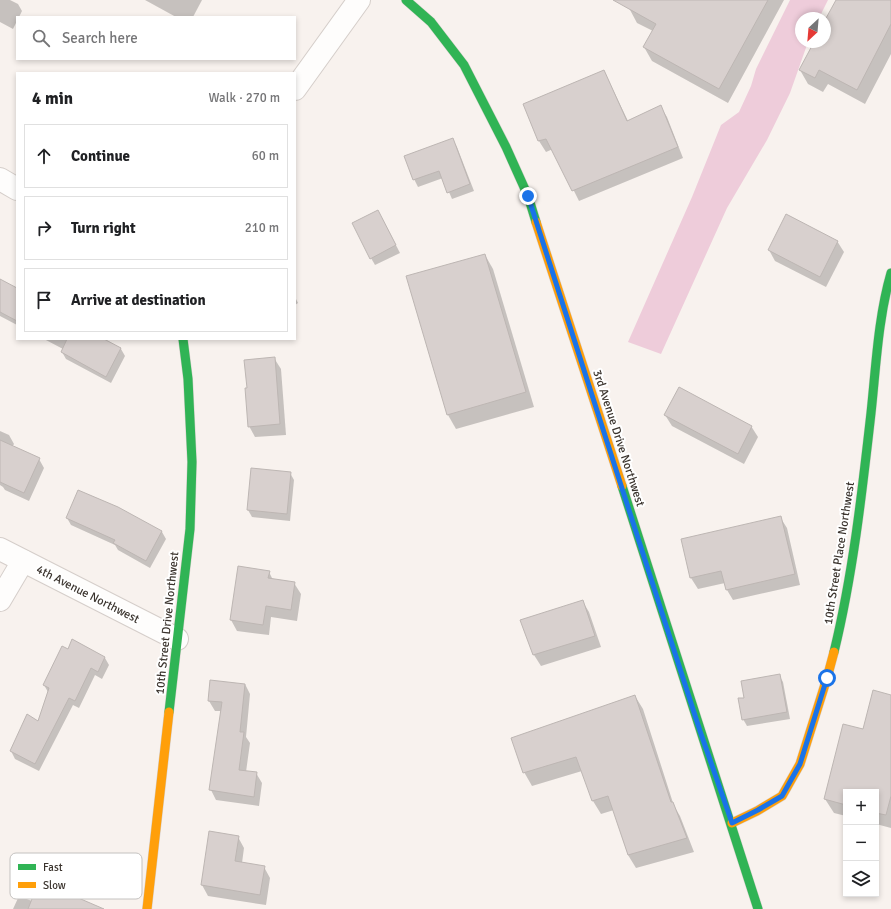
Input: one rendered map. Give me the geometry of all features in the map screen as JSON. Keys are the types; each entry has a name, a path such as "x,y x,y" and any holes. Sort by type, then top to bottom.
{"street":[{"path":"296,88 359,0"},
{"name":"3rd Avenue Drive Northwest","path":"406,0 431,22 464,65 506,147 528,196 700,731 732,823 758,909"},
{"path":"0,180 16,188"},
{"name":"10th Street Place Northwest","path":"732,823 782,796 800,764 827,678 843,616 852,562 868,442 882,312 891,274"},
{"name":"10th Street Drive Northwest","path":"147,909 190,529 192,462 188,378 183,340"},
{"name":"4th Avenue Northwest","path":"0,549 177,639"},
{"path":"0,600 23,561"}],"shaded area":[{"path":"790,0 828,0 822,12 795,12 795,48 806,48 790,93 767,140 727,208 661,354 628,342 692,197 721,125 739,112 751,86 756,69"}],"building":[{"path":"613,0 768,0 719,89 643,47 656,24"},
{"path":"836,0 891,0 891,24 857,90 819,70 815,78 799,70 811,48 831,48 831,12 829,12"},
{"path":"604,70 627,121 661,105 678,147 572,191 546,139 538,141 523,104"},
{"path":"453,138 470,184 447,193 439,171 413,180 404,156"},
{"path":"378,210 396,245 370,259 352,223"},
{"path":"786,214 838,241 820,277 768,250"},
{"path":"485,254 526,392 447,415 406,276"},
{"path":"0,279 16,287 16,320 0,312"},
{"path":"67,340 106,340 121,348 106,377 61,352"},
{"path":"275,357 280,424 248,427 245,388 247,388 244,360"},
{"path":"679,387 752,426 738,454 664,415"},
{"path":"0,440 40,458 24,493 0,482"},
{"path":"251,468 291,472 287,514 247,510"},
{"path":"78,490 118,507 162,531 146,561 113,543 115,540 66,518"},
{"path":"781,516 795,574 726,590 721,571 690,578 681,539"},
{"path":"238,566 270,571 268,578 295,582 291,610 266,606 263,625 230,620"},
{"path":"583,600 595,636 533,655 520,620"},
{"path":"72,639 105,657 98,672 91,668 75,701 69,698 35,764 10,751 27,714 38,721 49,688 43,685 62,646 68,649"},
{"path":"780,674 787,712 742,720 738,698 744,698 741,681"},
{"path":"210,680 245,684 240,732 244,732 239,770 257,772 254,797 209,790 222,702 208,701"},
{"path":"873,690 891,695 891,796 886,815 879,814 879,789 843,789 843,804 824,799 843,724 863,729"},
{"path":"635,695 671,802 673,802 687,838 628,855 608,796 592,801 576,757 523,773 511,738"},
{"path":"209,831 239,836 235,861 265,866 260,895 201,885"},
{"path":"32,899 81,899 104,909 28,909"}],"traffic: fast":[{"path":"406,0 431,22 464,65 506,147 528,196 536,222"},
{"path":"834,652 852,563 868,443 880,325 891,273"},
{"path":"169,712 190,529 192,462 188,379 183,340"},
{"path":"622,486 758,909"}],"traffic: slow":[{"path":"536,222 622,486"},
{"path":"732,823 757,811 782,796 800,764 834,652"},
{"path":"147,909 169,712"}],"route":[{"path":"528,196 700,731 732,823 782,796 800,764 827,678"}]}
